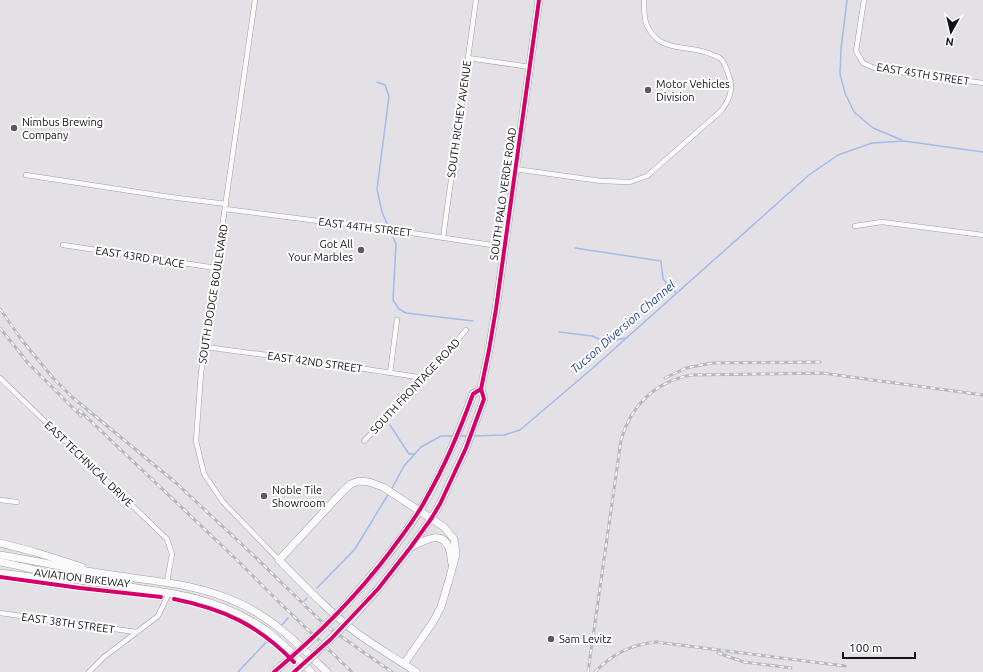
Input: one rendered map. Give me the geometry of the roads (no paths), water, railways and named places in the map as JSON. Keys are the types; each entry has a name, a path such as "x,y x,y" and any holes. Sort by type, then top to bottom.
{"main road":[{"name":"SOUTH PALO VERDE ROAD","path":"296,670 316,654 352,618 378,589 432,519 476,424 484,399 481,389 489,350 505,247 539,0"},
{"name":"SOUTH PALO VERDE ROAD","path":"274,672 307,644 343,608 374,573 407,530 419,511 450,453 473,394 481,389"},
{"path":"404,664 437,614 445,595 456,554 454,539 444,528 432,519 383,487 369,482 359,481 348,487 279,560 316,597 357,633 416,672"},
{"path":"410,548 432,537 439,538 446,543 450,551 452,566"},
{"path":"0,543 41,553 87,568 127,577"},
{"path":"0,555 86,571 168,582 218,594 241,604 270,621 288,635 327,672"},
{"path":"0,562 79,580 125,588"},
{"path":"0,573 169,593 198,598 223,607 264,629 311,672"},
{"path":"169,593 172,589 181,588 208,593 231,601 261,615"}],"street":[{"name":"SOUTH DODGE BOULEVARD","path":"255,0 198,394 196,441 204,474 223,502 279,560"},
{"name":"SOUTH RICHEY AVENUE","path":"443,238 476,0"},
{"path":"515,169 601,181 630,182 647,176 720,112 728,102 730,79 721,59 706,51 675,46 659,40 649,29 644,18 644,0"},
{"name":"EAST 45TH STREET","path":"864,0 856,51 863,63 877,69 983,83"},
{"path":"468,58 530,67"},
{"path":"26,174 170,197 226,204"},
{"name":"EAST 44TH STREET","path":"225,209 505,247"},
{"path":"855,226 882,222 983,235"},
{"name":"EAST 43RD PLACE","path":"63,245 216,268"},
{"path":"390,373 398,320"},
{"name":"SOUTH FRONTAGE ROAD","path":"364,441 424,378 466,330"},
{"name":"EAST 42ND STREET","path":"205,347 424,378"},
{"name":"EAST TECHNICAL DRIVE","path":"0,378 167,539 172,554 168,582"},
{"path":"0,500 17,502"},
{"path":"89,672 104,657 158,616 169,593"},
{"name":"EAST 38TH STREET","path":"0,614 136,632"}],"waterway":[{"path":"847,0 841,49 840,74 845,93 854,112 873,128 902,140"},
{"path":"377,82 385,85 389,96 377,189 382,212 388,226"},
{"name":"Tucson Diversion Channel","path":"474,436 504,435 520,430 594,367 809,175 838,155 872,143 904,141 983,152"},
{"path":"392,235 396,244 393,300 399,309 406,313 473,321"},
{"path":"575,248 661,261 663,279 676,293"},
{"path":"559,332 592,336 606,342 625,338"},
{"path":"390,425 409,454 415,454"},
{"name":"Tucson Diversion Channel","path":"391,490 404,466 421,447 441,436 454,436"},
{"name":"Tucson Diversion Channel","path":"460,436 468,436"},
{"name":"Tucson Diversion Channel","path":"317,588 355,549 389,493"},
{"path":"304,601 307,598"},
{"name":"Tucson Diversion Channel","path":"280,627 288,618"},
{"name":"Tucson Diversion Channel","path":"238,672 271,637"}],"railway":[{"path":"0,309 21,339 53,378 72,397 175,482 326,626 392,672"},
{"path":"0,328 28,363 81,416"},
{"path":"665,378 686,368 712,363 820,362"},
{"path":"588,672 621,440 625,427 631,416 638,406 656,389 679,378 692,375 822,373 983,395"},
{"path":"79,410 352,672"},
{"path":"595,672 608,660 623,651 639,645 657,642 845,666"},
{"path":"718,653 744,662 791,668"}],"place":[{"name":"Motor Vehicles Division","path":"648,90"},
{"name":"Nimbus Brewing Company","path":"14,128"},
{"name":"Got All Your Marbles","path":"361,250"},
{"name":"Noble Tile Showroom","path":"264,496"},
{"name":"Sam Levitz","path":"551,639"}]}
